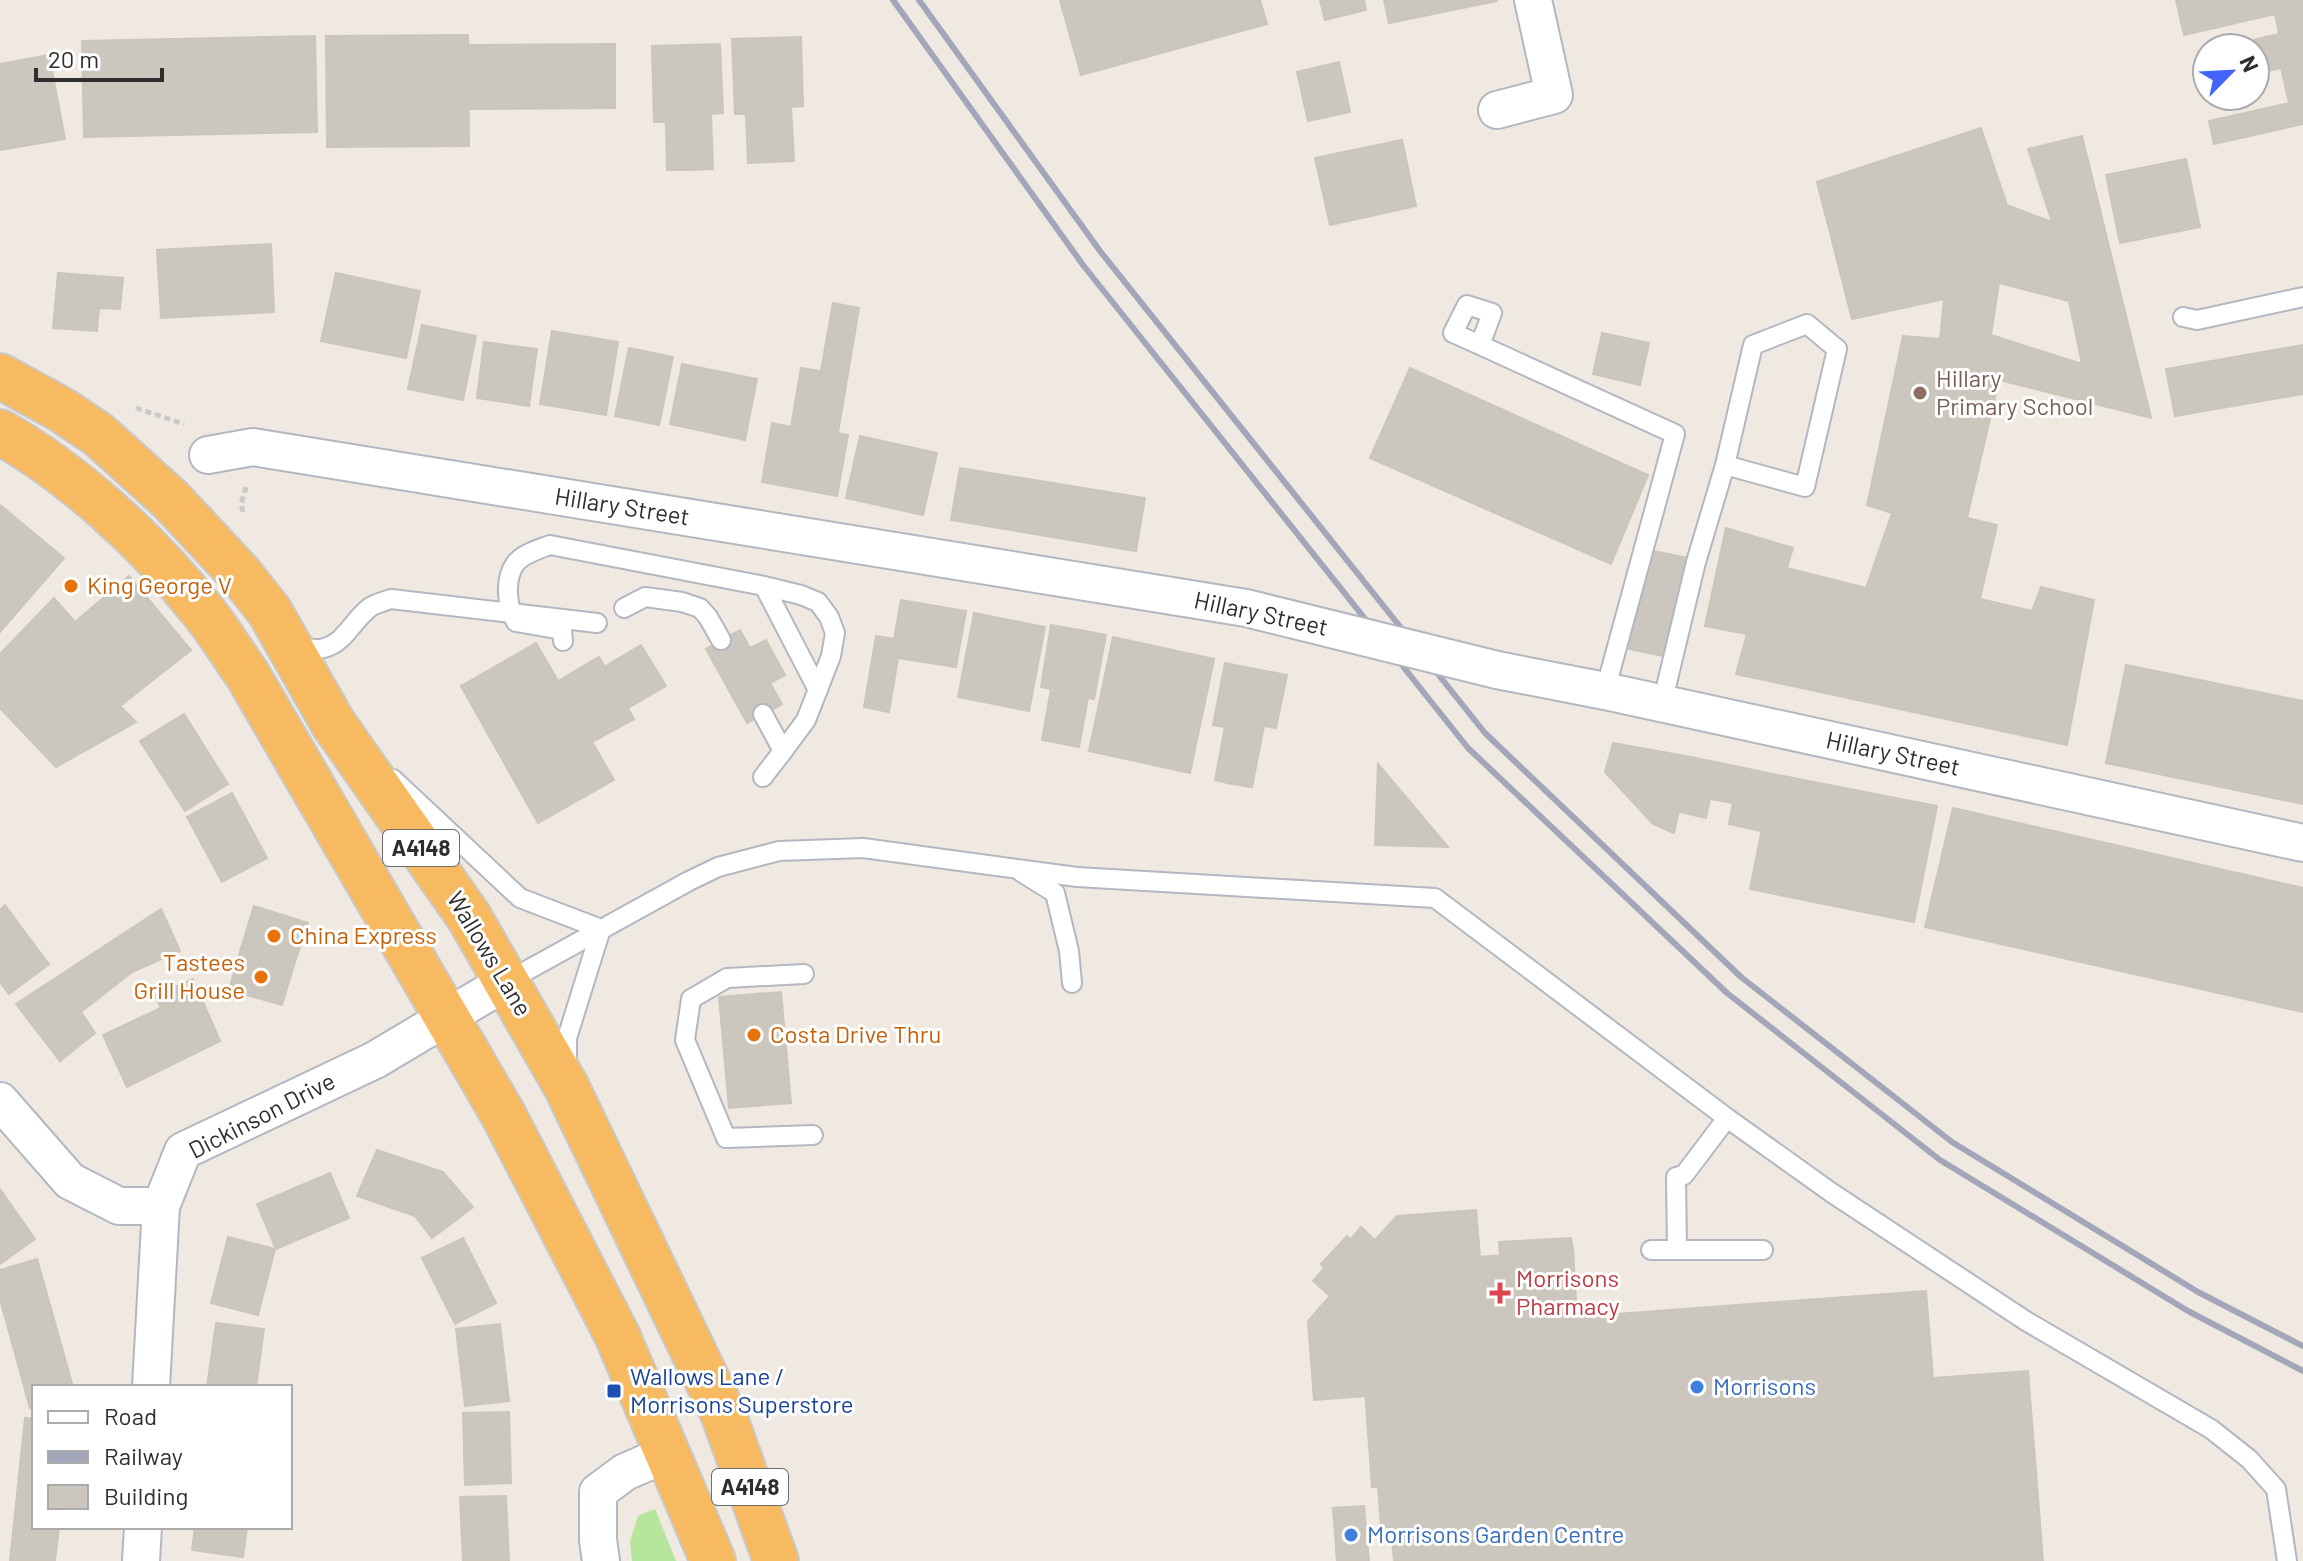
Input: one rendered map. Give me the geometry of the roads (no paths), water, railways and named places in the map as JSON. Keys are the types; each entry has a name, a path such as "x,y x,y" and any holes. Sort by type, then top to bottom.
{"highway":[{"name":"Wallows Lane","path":"0,376 62,410 99,435 150,480 240,574 279,629 333,723 469,917 566,1086 723,1413 776,1561"},
{"name":"A4148","path":"0,432 76,482 169,571 203,611 247,674 504,1116 617,1335 713,1561"},
{"path":"110,514 150,480"},
{"path":"227,646 279,629"}],"street":[{"path":"1497,110 1554,95 1533,0"},
{"name":"Hillary Street","path":"208,455 253,447 1246,608 1497,670 2303,843"},
{"name":"Dickinson Drive","path":"151,1385 161,1206 183,1151 375,1060 506,982"},
{"path":"0,1101 70,1181 119,1206 161,1206"},
{"path":"601,1561 598,1492 625,1472 669,1453"},
{"path":"141,1561 143,1529"}],"lane":[{"path":"2183,317 2197,320 2303,297"},
{"path":"1662,704 1753,345 1807,324 1837,349 1805,487 1725,465"},
{"path":"1480,345 1675,434 1605,691"},
{"path":"563,641 562,630 516,622 510,612 508,587 515,564 531,552 550,545 764,586 818,602 829,617 835,633 831,656 806,720 763,777"},
{"path":"764,586 818,690"},
{"path":"624,608 645,597 682,602 700,608 721,640"},
{"path":"279,629 318,649 328,648 373,605 391,599 597,623"},
{"path":"763,714 783,751"},
{"path":"333,723 520,898 601,929"},
{"path":"506,982 718,867 779,851 863,848 1077,877 1435,898 1727,1118 1832,1193 2026,1321 2211,1429 2249,1459 2276,1489 2287,1561"},
{"path":"1015,869 1055,893 1069,951 1072,983"},
{"path":"566,1086 567,1038 601,929"},
{"path":"804,974 727,978 691,999 685,1040 726,1138 813,1135"},
{"path":"1677,1250 1676,1177 1684,1175 1727,1118"},
{"path":"1651,1250 1763,1250"}],"railway":[{"path":"893,0 1083,265 1468,748 1727,993 1940,1160 2188,1311 2303,1371"},
{"path":"919,0 1100,251 1485,733 1741,977 1952,1142 2198,1292 2303,1346"}],"place":[{"name":"Hillary Primary School","path":"1920,393"},
{"name":"King George V","path":"71,586"},
{"name":"China Express","path":"274,936"},
{"name":"Tastees Grill House","path":"261,977"},
{"name":"Costa Drive Thru","path":"754,1035"},
{"name":"Morrisons Pharmacy","path":"1500,1293"},
{"name":"Morrisons","path":"1697,1387"},
{"name":"Wallows Lane / Morrisons Superstore","path":"614,1391"},
{"name":"Morrisons Garden Centre","path":"1351,1535"}]}
